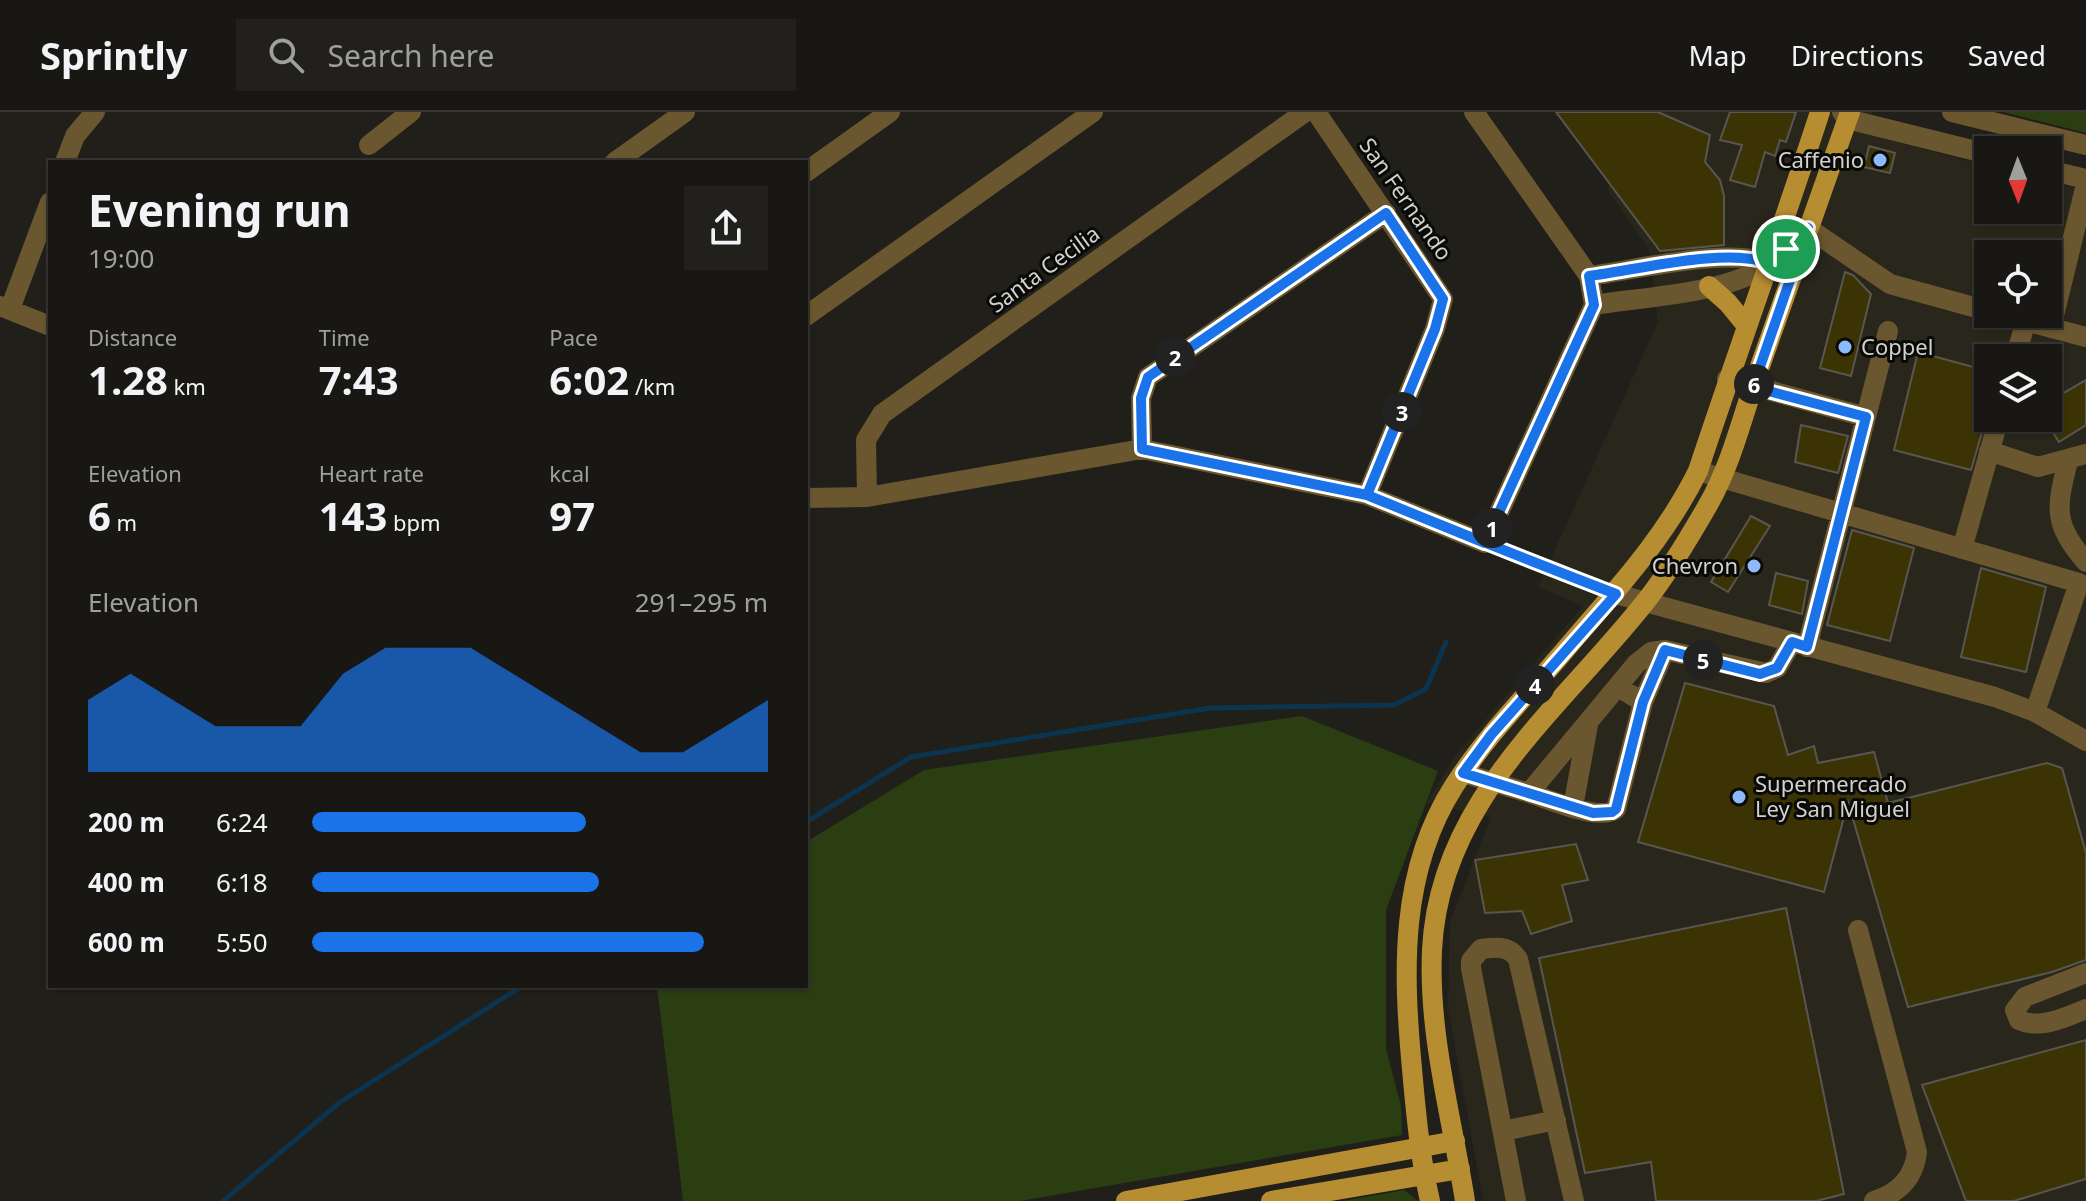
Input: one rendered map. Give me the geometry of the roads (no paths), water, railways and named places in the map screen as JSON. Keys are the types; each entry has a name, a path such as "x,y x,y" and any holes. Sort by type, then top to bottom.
{"main road":[{"path":"1430,1201 1419,1148 1407,1006 1411,899 1420,857 1438,815 1491,735 1616,594 1675,517 1698,471 1746,325 1771,264 1820,112"},
{"path":"1465,1201 1432,1014 1432,949 1437,907 1449,867 1467,823 1491,780 1646,602 1676,558 1721,477 1846,114"},
{"path":"1771,264 1808,228"},
{"path":"1771,264 1783,300"},
{"path":"1709,286 1746,325"},
{"path":"1126,1201 1455,1141"},
{"path":"1271,1201 1460,1169"},
{"path":"1254,1180 1258,1201"}],"street":[{"path":"66,160 75,136 95,112"},
{"path":"369,145 411,112"},
{"path":"618,160 685,112"},
{"path":"808,171 890,112"},
{"path":"808,315 1093,112"},
{"name":"Santa Cecilia","path":"867,497 866,440 882,414 1305,112"},
{"name":"San Fernando","path":"1316,112 1443,299 1435,329 1367,495"},
{"path":"808,498 867,497 1142,449 1367,495 1485,543 1594,305 1589,276 1474,112"},
{"path":"1846,114 1974,150"},
{"path":"1965,148 1962,114 2086,145"},
{"path":"2062,174 2086,182 2062,282"},
{"path":"48,207 5,308 48,325"},
{"path":"1142,449 1141,398 1148,377 1386,213"},
{"path":"1808,228 1890,284 1974,307"},
{"path":"1589,276 1731,257 1756,258 1771,264"},
{"path":"1594,305 1709,286 1755,274 1771,264"},
{"path":"2051,328 2086,337"},
{"path":"1529,793 1637,663 1651,652 1665,650 1760,674 1777,668 1800,645 1841,514 1888,331"},
{"path":"1727,379 1866,417"},
{"path":"1962,549 1995,432"},
{"path":"1989,451 2038,467 2077,458"},
{"path":"2077,458 2059,498 2059,522 2067,540 2086,562"},
{"path":"1698,471 1962,549 2084,579 2035,712"},
{"path":"1616,594 1995,697 2035,712 2086,741"},
{"path":"1463,773 1602,814 1616,809 1643,702 1665,650"},
{"path":"1618,687 1643,702"},
{"path":"1573,807 1588,725"},
{"path":"1858,930 1917,1152 1915,1167 1908,1181 1874,1201"},
{"path":"1516,1201 1471,968 1471,961 1481,949 1505,948 1518,959 1574,1201"},
{"path":"2086,973 2025,997 2015,1010 2019,1020 2029,1023 2050,1021 2086,1009"},
{"path":"1503,1131 1556,1120"}],"waterway":[{"path":"808,821 911,757 1210,708 1394,705 1426,689 1446,642"},
{"path":"223,1201 340,1102 519,988"}],"place":[{"name":"Caffenio","path":"1880,160"},
{"name":"Coppel","path":"1845,347"},
{"name":"Chevron","path":"1754,566"},
{"name":"Supermercado Ley San Miguel","path":"1739,797"}]}
